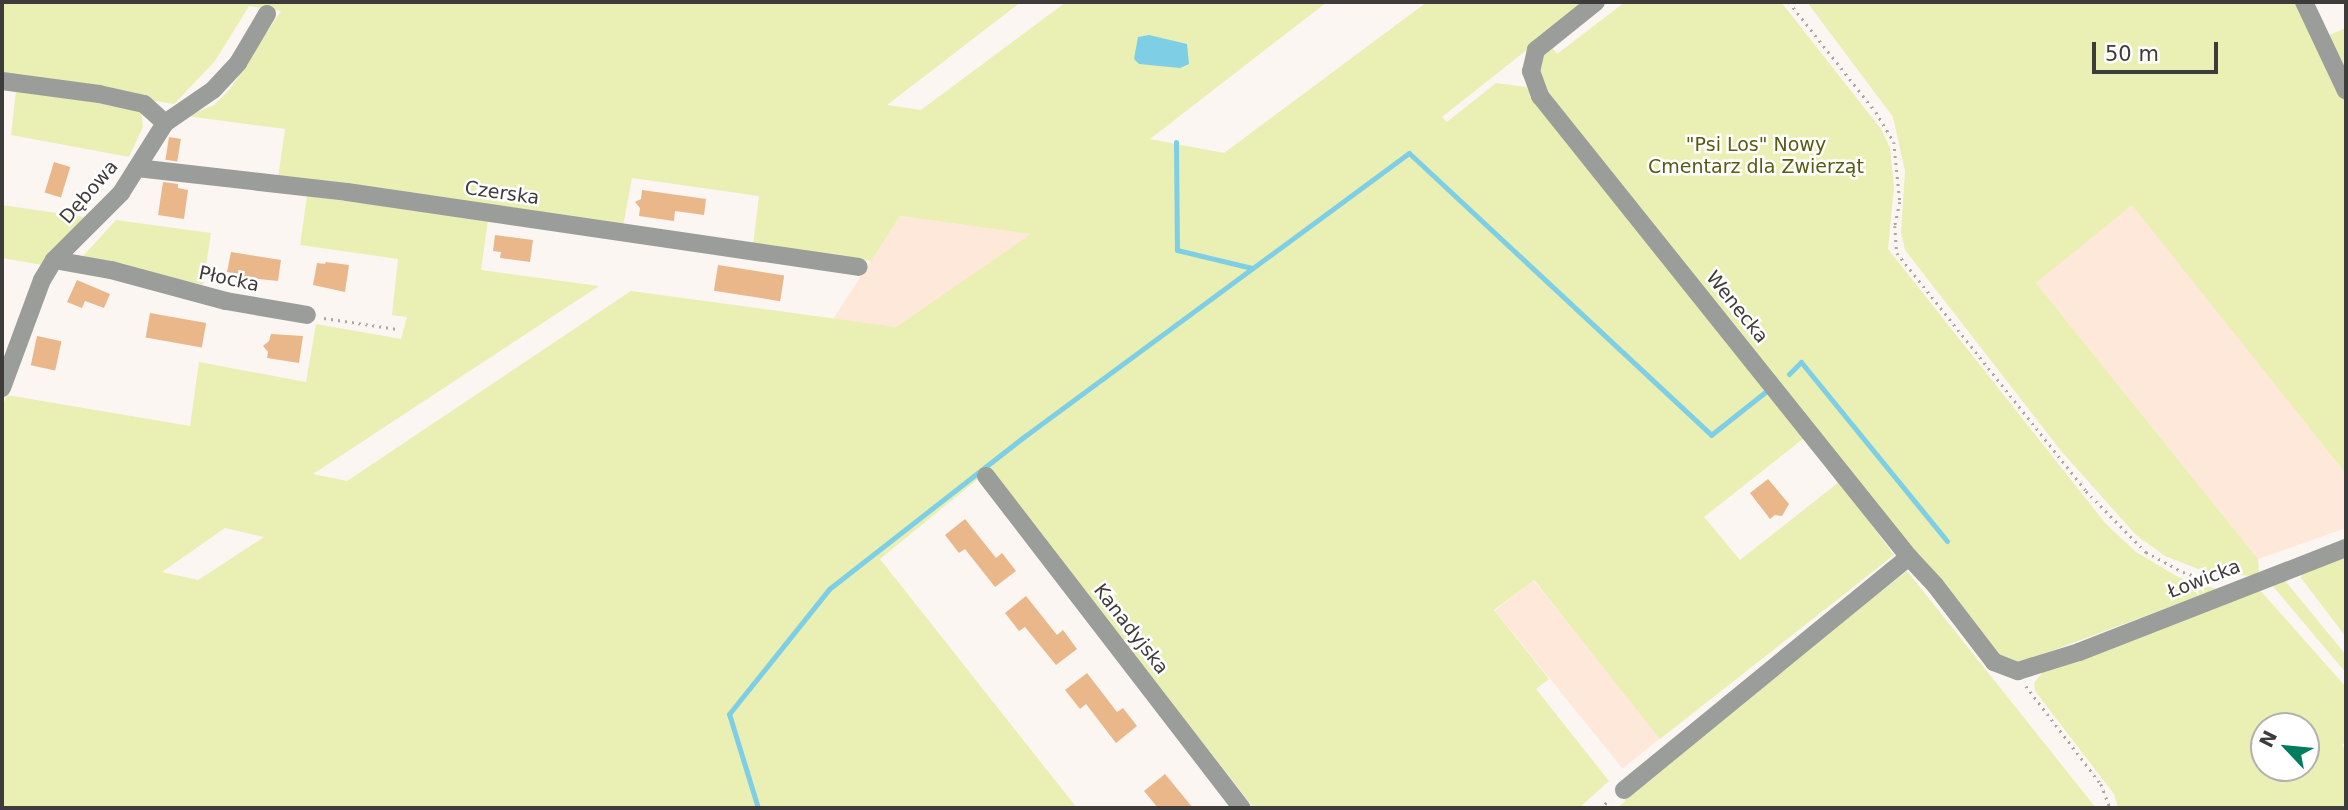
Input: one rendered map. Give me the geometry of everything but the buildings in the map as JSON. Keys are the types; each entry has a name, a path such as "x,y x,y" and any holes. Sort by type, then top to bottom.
{"street":[{"name":"Wenecka","path":"1596,2 1536,50 1531,71 1540,96 1909,557 1935,585 1994,663 2018,671"},
{"path":"2304,2 2346,91"},
{"name":"Dębowa","path":"2,388 42,279 54,260 121,193 165,123 213,90 238,63 267,14"},
{"path":"2,81 99,94 144,104 165,123"},
{"name":"Czerska","path":"137,168 347,192 859,267"},
{"name":"Płocka","path":"54,260 111,270 226,302 307,315"},
{"name":"Kanadyjska","path":"986,476 1242,808"},
{"name":"Łowicka","path":"2018,671 2079,652 2236,588 2346,548"},
{"path":"1624,789 1909,557"}],"path":[{"path":"1789,2 1875,112 1894,142 1900,202 1895,226 1897,253 2086,491 2146,552 2182,572 2236,588"},
{"path":"307,315 397,329"},
{"path":"2018,671 2031,695 2101,784 2110,808"}],"shaded area":[{"path":"2132,204 2346,474 2346,528 2258,559 2036,283"},
{"path":"900,216 1032,234 896,327 833,319"},
{"path":"1533,580 1661,738 1623,769 1495,611"}],"green space":[{"path":"2,2 1021,2 887,105 921,110 1066,2 1327,2 1150,139 1224,153 1427,2 1587,2 1442,117 1447,122 1496,83 1526,87 1804,438 1704,517 1740,560 1839,482 1894,555 1660,739 1534,580 1494,610 1549,679 1536,689 1609,781 1579,808 1254,808 989,470 880,559 1077,808 2,808 2,407 7,395 190,426 199,362 306,382 316,324 401,339 407,317 392,315 398,259 300,245 307,196 488,220 481,270 599,286 313,474 347,481 631,291 896,327 1031,234 900,216 871,261 753,245 759,196 632,178 623,227 278,178 285,129 187,116 214,105 230,89 281,11 249,6 215,61 174,104 2,76","holes":["225,528 264,537 198,580 162,572"]},
{"name":"\"Psi Los\" Nowy Cmentarz dla Zwierząt","path":"1625,2 1781,2 1881,129 1890,148 1894,187 1888,249 2106,524 2136,552 2178,577 2217,589 2022,662 2008,663 1996,658 1540,86 1536,70 1548,42 1557,54"},
{"path":"1807,2 2296,2 2346,103 2346,474 2132,205 2036,283 2258,559 2259,572 2252,576 2206,572 2165,556 2136,535 2062,452 1905,250 1901,233 1905,171 1893,117"},
{"path":"2346,28 2346,74 2327,36"},
{"path":"16,91 141,109 143,127 129,157 11,135"},
{"path":"2,205 84,217 42,265 2,258"},
{"path":"116,220 211,233 203,285 83,256"},
{"path":"2346,556 2346,637 2301,578 2303,571"},
{"path":"1907,571 2096,808 1617,808 1626,801 1622,796"},
{"path":"2279,579 2286,582 2346,655 2346,673 2272,585"},
{"path":"2259,589 2346,687 2346,741 2342,745 2346,751 2346,808 2118,808 2114,794 2035,691 2034,683 2046,668"}],"water":[{"path":"1149,35 1187,44 1189,64 1180,68 1139,64 1134,59 1138,37"}],"waterway":[{"path":"1176,142 1177,250 1252,268"},
{"path":"758,808 729,714 829,589 1025,436 1409,153 1711,435 1769,389"},
{"path":"1789,374 1801,362 1947,541"}]}
